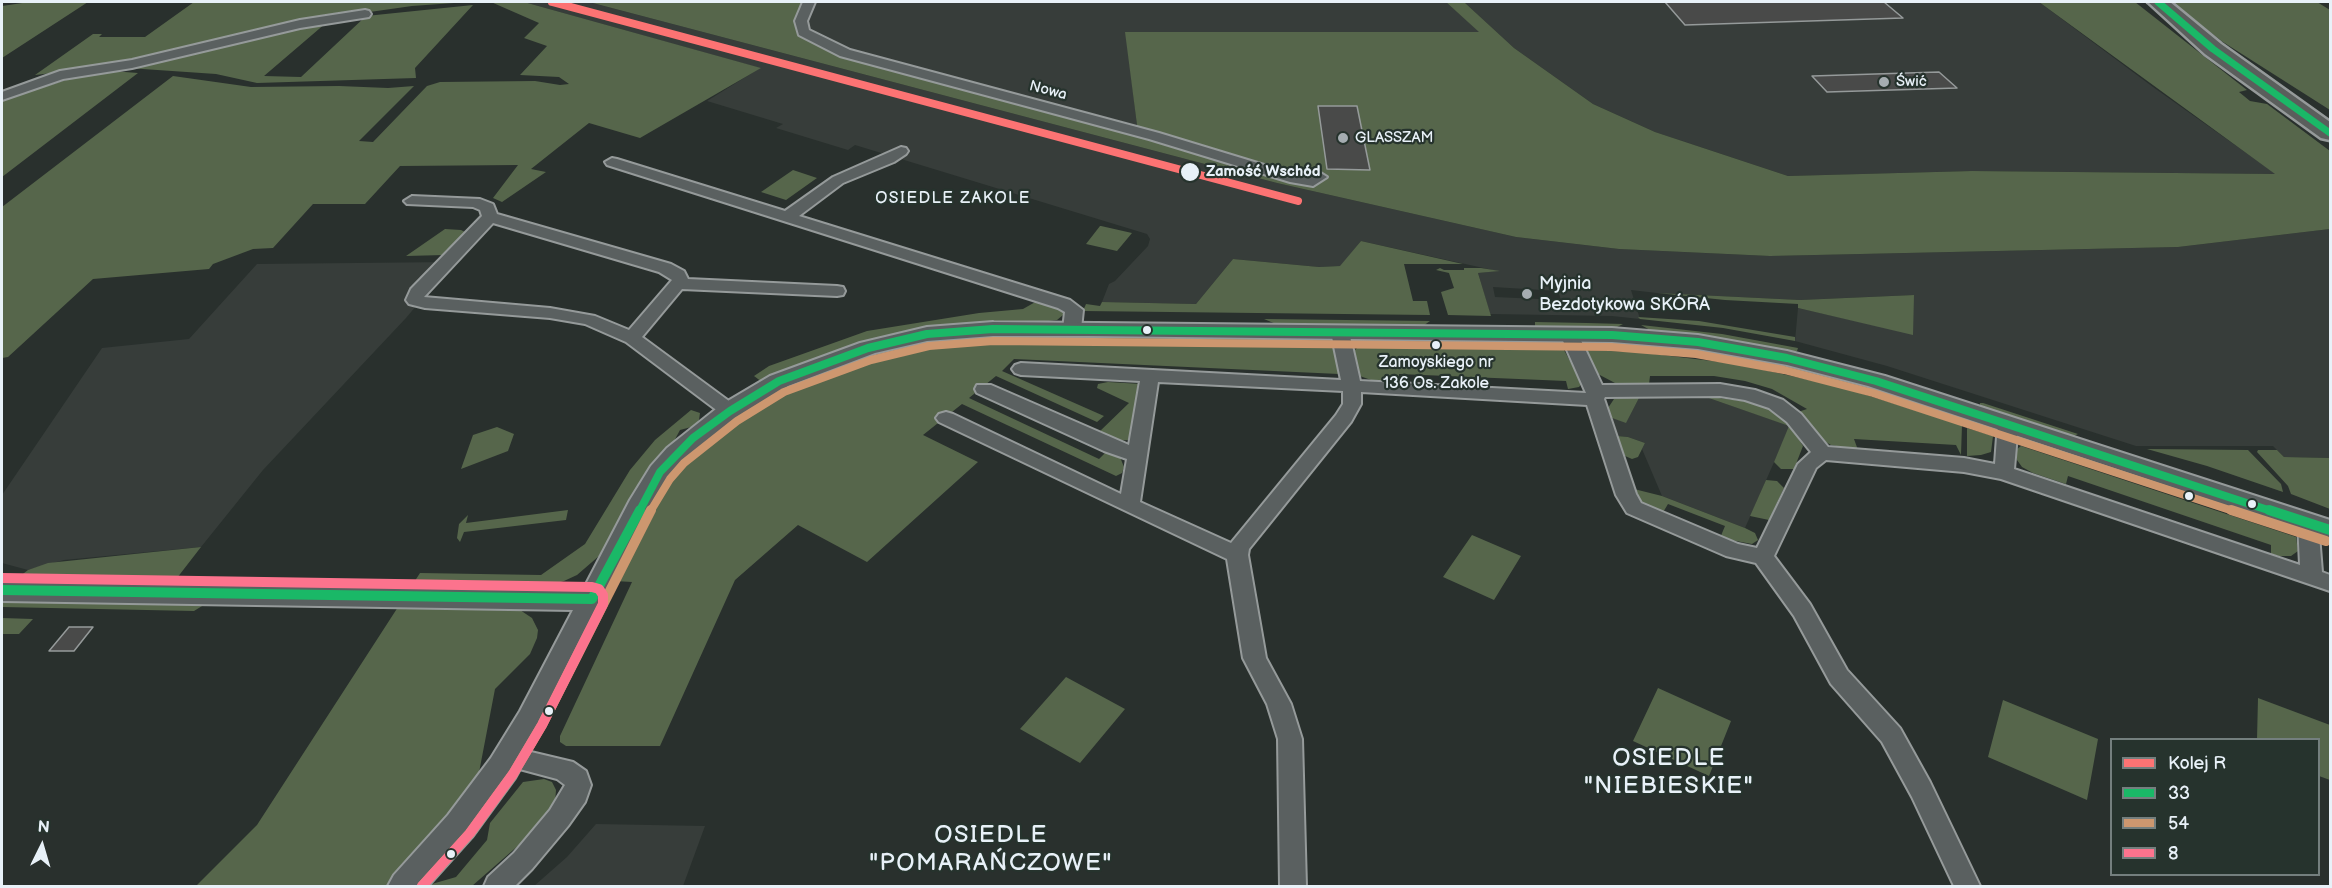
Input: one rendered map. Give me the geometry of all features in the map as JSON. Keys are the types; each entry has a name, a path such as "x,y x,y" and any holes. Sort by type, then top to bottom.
{"highway":[{"path":"2158,2 2218,52 2331,133"},
{"path":"2185,23 2331,116"}],"street":[{"name":"Nowa","path":"809,2 801,21 803,32 845,53 1154,136 1295,179 1313,181 1319,177"},
{"path":"2,96 60,75 132,63 300,24 365,14"},
{"path":"787,217 838,180 889,159 901,151"},
{"path":"612,162 1064,304 1074,310 1072,329"},
{"path":"412,201 475,202 487,207 489,218"},
{"path":"489,218 665,268 678,275 680,280 632,338"},
{"path":"489,218 417,293 415,300 426,303 525,310 578,317 610,327 632,338 730,411"},
{"path":"677,284 837,291"},
{"path":"406,886 460,826 510,757 643,500 660,472 693,438 730,411 795,374 832,359 927,334 984,329 1072,329 1569,334 1657,338 1765,353 1866,378 2319,526 2321,580 2004,473 1965,465 1822,453 1808,464 1762,557"},
{"path":"1293,886 1290,739 1279,704 1255,658 1237,555 1239,547 1344,418 1352,404 1352,386 1340,332"},
{"path":"1569,334 1595,395 1626,495 1634,508 1734,552 1762,557 1802,610 1839,677 1891,735 1921,790 1967,886"},
{"path":"1021,369 1352,386 1595,395 1720,390 1748,394 1776,404 1801,425 1822,453"},
{"path":"1129,506 1150,376"},
{"path":"984,389 1111,446 1137,454"},
{"path":"946,418 1237,555"},
{"path":"2004,473 2008,423"},
{"path":"2,590 592,599"},
{"path":"497,886 523,861 559,818 576,794 578,785 577,779 564,770 510,757"}],"shaded area":[{"path":"524,2 589,2 1277,183 1516,237 1619,249 1770,256 2178,247 2330,229 2330,458 2284,457 2273,446 2136,446 1887,366 1795,341 1798,308 1913,334 1913,295 1800,300 1631,290 1640,319 1612,316 1490,314 1478,273 1497,271 1361,241 1341,266 1319,267 1233,259 1196,304 1102,302 1109,284 1115,281 1148,246 1150,239 1147,234 855,145 848,150 776,128 783,124 707,101 760,68","holes":["1493,287 1558,291 1561,300 1495,297"]},
{"path":"814,2 1446,2 1480,32 1126,32 1137,125 915,69 834,45 808,30 807,24"},
{"path":"1464,2 2039,2 2153,87 2276,174 1972,171 1788,176 1655,132 1593,104 1514,48"},
{"path":"453,262 406,318 263,470 201,547 64,560 28,570 2,563 2,495 102,348 189,339 257,264"},
{"path":"1703,396 1790,426 1745,528 1662,496 1642,449 1645,443 1617,436 1612,418 1626,422 1639,398"},
{"path":"596,824 705,826 683,886 534,886 567,857"}],"green space":[{"path":"29,2 88,2 2,58 2,6"},
{"path":"194,2 468,2 412,6 299,22 104,67 35,75 93,34 102,34 99,37 145,37"},
{"path":"491,2 524,2 761,68 640,138 589,123 531,169 546,172 502,202 493,198 518,165 400,166 365,204 313,204 273,248 253,249 213,264 209,269 93,279 8,357 2,358 2,207 173,76 251,87 388,88 414,86 359,141 373,142 427,86 440,82 535,81 569,84 559,77 520,75 547,46 524,38 539,23"},
{"path":"589,2 804,2 796,24 798,33 811,42 842,55 1130,132 1137,125 1125,32 1479,32 1446,2 1464,2 1514,48 1593,104 1655,132 1788,176 1972,171 2275,174 2039,2 2135,2 2247,90 2239,92 2250,101 2267,104 2330,151 2330,229 2178,247 1770,256 1619,249 1516,237 1277,183"},
{"path":"2171,2 2317,2 2330,10 2330,110 2223,42"},
{"path":"473,5 415,68 416,78 257,83 216,74 128,68 286,28 326,23 264,76 301,77 366,16"},
{"path":"112,71 138,73 2,177 2,100 82,75"},
{"path":"793,170 817,178 786,200 761,192"},
{"path":"1100,226 1132,233 1117,251 1086,244"},
{"path":"445,229 461,230 467,233 444,255 406,256"},
{"path":"1361,241 1463,264 1404,264 1413,301 1427,301 1430,315 1083,311 1086,304 1100,306 1102,302 1196,304 1233,259 1319,267 1340,266"},
{"path":"1440,268 1464,270 1464,268 1481,268 1500,271 1478,273 1491,316 1448,315 1441,292 1454,288 1449,273 1436,270"},
{"path":"1657,293 1800,300 1914,295 1913,335 1798,308 1798,304"},
{"path":"1037,301 1061,308 1063,315 1057,320 1049,321 959,324 893,334 840,349 762,382 754,376 769,366 867,331 979,313 1023,309"},
{"path":"1638,317 1699,321 1795,337 1795,341 1723,328"},
{"path":"1264,319 1430,321 1423,326 1276,324"},
{"path":"1535,322 1623,324 1615,328 1535,327"},
{"path":"1641,325 1722,334 1798,348 1797,351 1791,352 1722,338 1652,331"},
{"path":"1000,336 1331,339 1339,374 1014,359 1002,371 1104,416 1097,422 996,376 969,398 1099,459 1106,452 1120,457 1124,467 1122,473 1116,476 962,404 923,435 978,462 867,562 798,525 735,580 660,746 566,746 560,742 560,736 632,582 615,581 648,516 685,461 746,411 804,379 855,360 901,347 959,338"},
{"path":"1601,341 1691,347 1781,362 1869,385 1960,415 1956,419 1875,391 1778,366 1687,352 1587,345"},
{"path":"1358,347 1564,350 1582,383 1579,387 1568,389 1566,381 1399,374 1399,382 1371,380 1357,375 1353,352"},
{"path":"1585,350 1637,352 1737,364 1841,387 1962,425 1961,455 1956,445 1854,439 1858,450 1831,445 1822,440 1798,412 1807,409 1772,389 1745,381 1714,376 1650,376 1649,384 1615,383 1596,373"},
{"path":"1108,382 1141,384 1132,436 1128,440 1115,441 1098,433 1129,403 1097,388 1098,384"},
{"path":"1703,396 1750,402 1770,408 1787,421 1803,446 1794,469 1781,469 1774,462 1789,426"},
{"path":"1639,398 1626,423 1612,418 1608,408 1614,399"},
{"path":"1980,403 2078,434 2066,435 1980,407"},
{"path":"691,410 700,413 699,420 695,426 680,430 673,443 656,460 635,491 599,556 577,575 564,581 551,585 551,583 529,584 517,608 532,618 538,630 537,638 530,654 495,689 477,783 390,886 196,886 257,825 420,573 541,575 585,544 630,470 655,440"},
{"path":"497,427 514,434 508,451 461,469 473,435"},
{"path":"1967,428 1993,436 1991,452 1967,456"},
{"path":"1617,436 1645,443 1638,457 1632,459 1625,456"},
{"path":"2021,446 2296,537 2298,551 2291,556 2271,554 2271,545 2068,476 2066,484 2033,473 2022,467 2017,460 2017,449"},
{"path":"2147,449 2248,450 2281,484 2283,492 2207,466"},
{"path":"2258,450 2277,450 2284,457 2330,458 2330,509 2291,494 2288,486 2257,452"},
{"path":"1766,480 1777,481 1784,488 1769,520 1750,516"},
{"path":"1634,489 1662,496 1745,528 1755,533 1758,540 1752,544 1720,538 1725,526 1668,504 1662,514 1641,503"},
{"path":"568,510 566,520 464,532 460,542 457,538 459,524 468,515 466,523"},
{"path":"1472,535 1521,556 1494,600 1443,577"},
{"path":"201,547 177,578 162,578 157,583 15,580 28,570 48,563"},
{"path":"2,600 207,603 194,611 2,607"},
{"path":"2,618 33,619 19,634 2,634"},
{"path":"1066,677 1125,709 1080,763 1020,729"},
{"path":"1658,688 1731,721 1709,776 1633,741"},
{"path":"2258,698 2330,725 2330,780 2320,776 2320,738 2257,738"},
{"path":"2003,700 2098,739 2087,800 1988,757"},
{"path":"544,779 552,782 556,790 555,803 528,837 472,886 425,886 456,877 487,840 490,823 523,782"}],"building":[{"path":"1665,2 1884,2 1903,18 1685,25"},
{"name":"Świć","path":"1939,72 1957,88 1827,92 1812,76"},
{"name":"GLASSZAM","path":"1318,106 1357,106 1370,170 1327,169"},
{"path":"69,627 93,627 74,651 49,651"}],"rail line":[{"name":"R","path":"552,2 1298,201"}],"transit line":[{"name":"33","path":"2158,2 2213,49 2330,133"},
{"name":"33","path":"2,590 592,599 660,472 693,438 730,411 779,381 868,348 927,334 993,329 1612,335 1698,342 1787,358 1876,381 2330,530"},
{"name":"54","path":"422,886 470,833 513,774 542,725 653,506 670,479 684,463 737,421 784,392 871,360 929,346 993,341 1089,341 1611,347 1696,354 1784,370 1873,393 2326,541"},
{"name":"8","path":"2,578 592,587 599,589 603,595 603,604 542,725 513,774 470,833 422,886"}],"place":[{"name":"Świć","path":"1884,82"},
{"name":"GLASSZAM","path":"1343,138"},
{"name":"Zamość Wschód","path":"1190,172"},
{"name":"Myjnia Bezdotykowa SKÓRA","path":"1527,294"},
{"name":"Zamoyskiego nr 136 Os. Zakole","path":"1436,345"}],"district":[{"name":"OSIEDLE ZAKOLE","path":"953,199"},
{"name":"OSIEDLE \"NIEBIESKIE\"","path":"1669,773"},
{"name":"OSIEDLE \"POMARAŃCZOWE\"","path":"991,850"}]}
